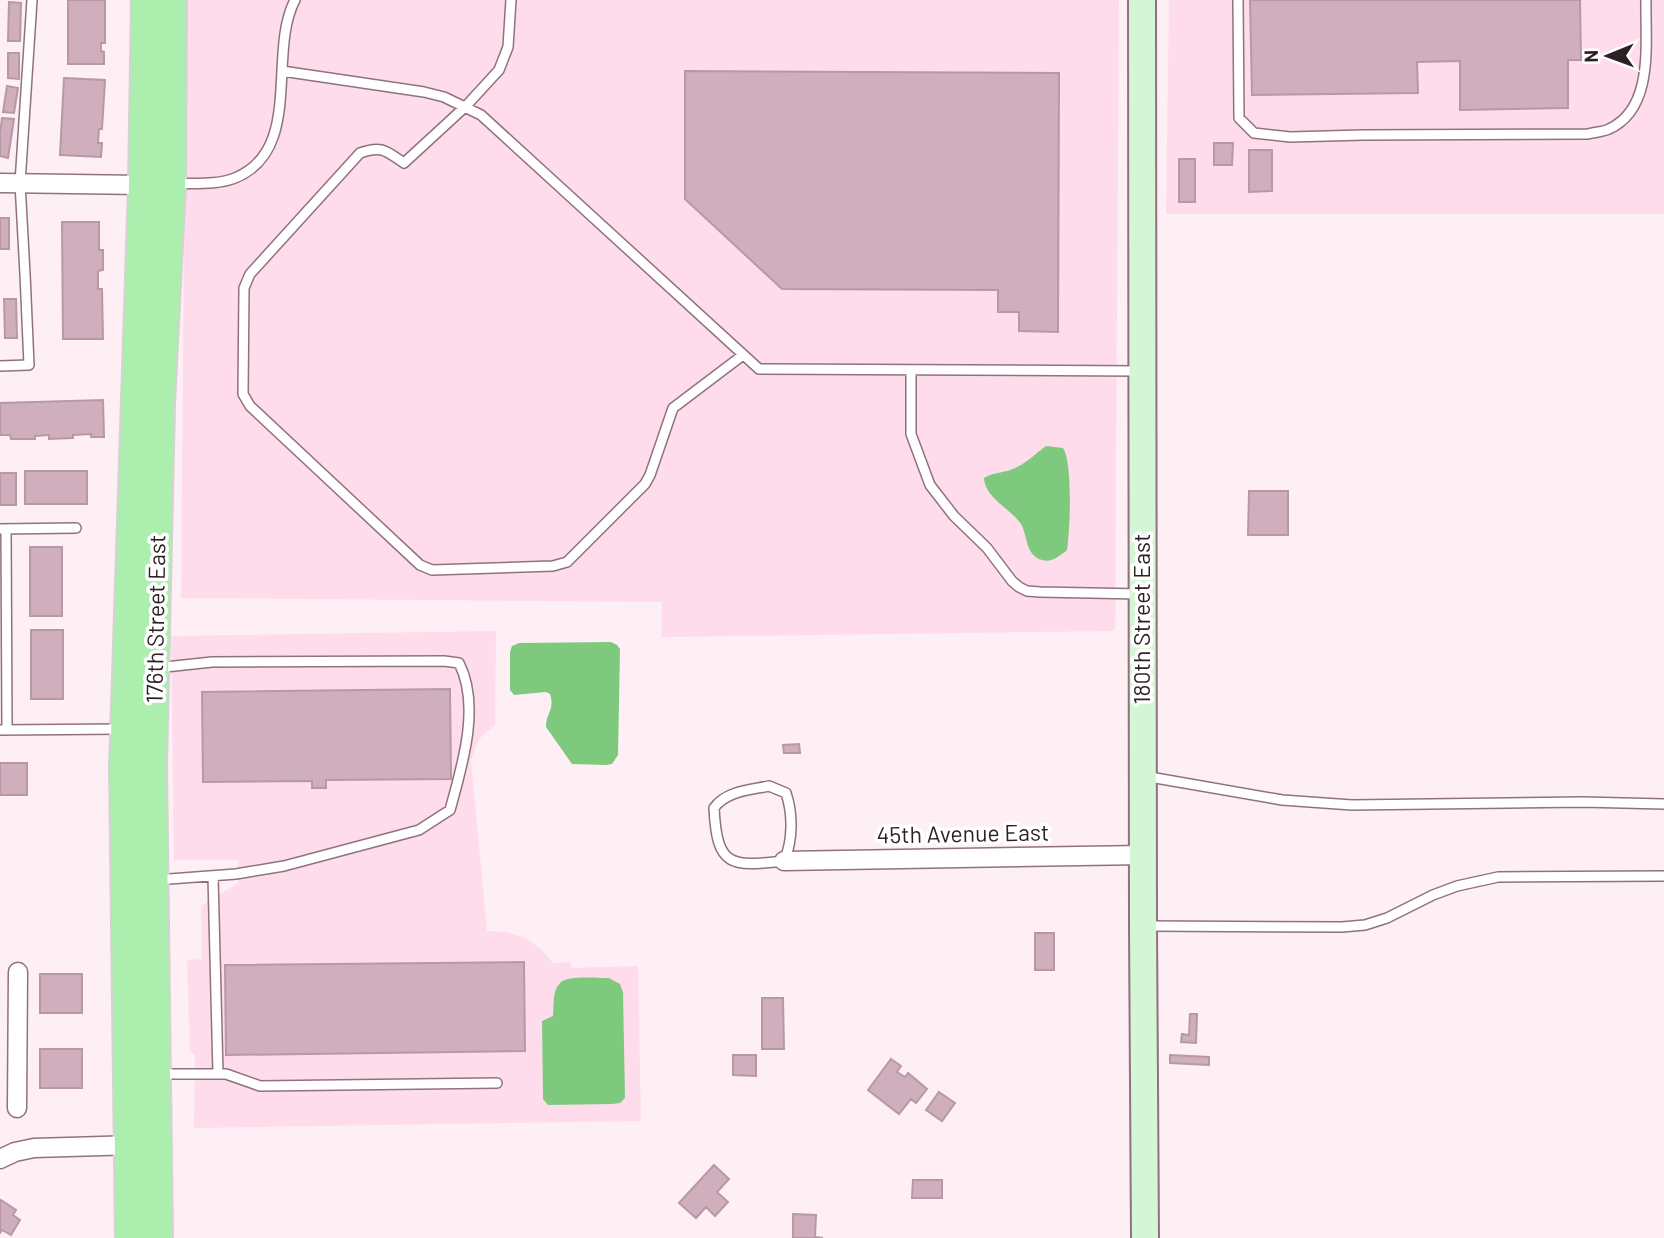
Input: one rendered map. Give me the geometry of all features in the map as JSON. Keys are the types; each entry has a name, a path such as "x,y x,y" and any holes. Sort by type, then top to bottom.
{"main road":[{"name":"176th Street East","path":"146,0 157,185 160,404 152,767 158,1238"},
{"name":"176th Street East","path":"130,1238 124,767 142,219 157,185 172,0"},
{"path":"142,219 151,254 149,396 160,404"}],"street":[{"name":"180th Street East","path":"1142,0 1145,1238"},
{"path":"0,183 157,185"},
{"name":"45th Avenue East","path":"783,861 1143,855"},
{"path":"17,1108 8,1063 18,972"},
{"path":"0,1159 34,1148 157,1145"}],"lane":[{"path":"0,366 29,365 20,183 32,0"},
{"path":"157,185 220,182 252,168 261,159 274,138 285,32 288,15 295,0"},
{"path":"511,0 509,47 505,59 499,70 466,106 404,163 384,150 373,148 360,153 250,274 244,288 243,394 250,406 420,565 432,570 553,566 567,562 645,484 673,408 743,355"},
{"path":"1238,0 1239,118 1254,133 1290,137 1377,134 1588,134 1608,130 1627,118 1642,92 1646,0"},
{"path":"282,71 424,92 444,97 481,115 759,369 1141,371"},
{"path":"911,370 911,434 930,485 954,516 987,548 1012,581 1027,591 1142,594"},
{"path":"76,528 3,529 3,730 125,729"},
{"path":"154,880 236,874 284,866 419,830 450,810 461,769 470,713 466,677 459,663 212,662 155,668"},
{"path":"1143,776 1282,800 1352,805 1582,802 1664,804"},
{"path":"769,786 786,793 790,805 791,828 787,854 783,861 748,865 733,861 722,852 718,842 714,808 718,803 730,794 769,786"},
{"path":"214,876 218,1074"},
{"path":"1143,926 1365,925 1387,918 1457,886 1498,877 1664,876"},
{"path":"156,1074 226,1074 260,1086 497,1083"}],"shaded area":[{"path":"186,0 1119,0 1115,631 661,637 662,602 181,598"},
{"path":"1169,0 1664,0 1664,214 1166,214"},
{"path":"1046,446 1063,448 1068,467 1070,497 1067,550 1049,561 1033,554 1021,524 993,497 984,478 1021,465"},
{"path":"496,631 495,725 478,741 471,760 487,931 507,932 527,939 541,949 553,963 570,962 572,968 638,966 641,1121 194,1128 195,1055 190,1051 187,960 202,959 201,906 238,883 238,860 174,860 171,636"},
{"path":"611,642 620,649 618,755 612,764 572,764 546,727 551,708 550,694 546,692 514,695 510,690 510,652 512,646 519,643"},
{"path":"609,978 620,984 623,992 625,1098 620,1103 612,1104 548,1105 543,1099 542,1021 553,1016 557,986 563,980 569,979"}],"building":[{"path":"68,0 105,0 105,43 101,43 104,64 68,64"},
{"path":"1250,0 1580,0 1581,60 1568,60 1568,108 1460,110 1460,61 1417,62 1418,93 1252,95"},
{"path":"9,2 21,3 20,41 8,41"},
{"path":"8,53 19,53 19,79 8,78"},
{"path":"685,71 1059,73 1058,332 1019,331 1019,312 998,312 998,290 782,289 685,199"},
{"path":"64,78 105,80 102,129 99,129 98,143 102,143 101,157 60,155"},
{"path":"7,86 18,88 14,113 3,112"},
{"path":"2,118 14,119 8,158 0,156"},
{"path":"1214,143 1233,143 1232,165 1214,165"},
{"path":"1249,150 1272,150 1272,191 1249,192"},
{"path":"1179,159 1195,159 1195,202 1179,202"},
{"path":"0,218 9,218 9,249 0,249"},
{"path":"62,222 99,222 99,250 103,250 103,270 98,271 98,289 102,289 103,339 63,339"},
{"path":"4,299 16,299 17,338 5,338"},
{"path":"103,400 104,437 91,437 91,434 73,435 73,438 49,439 49,435 35,436 35,439 11,439 10,435 0,435 0,403"},
{"path":"25,471 87,471 87,504 25,504"},
{"path":"0,473 16,473 16,505 0,505"},
{"path":"1249,491 1288,491 1288,535 1248,535"},
{"path":"30,547 62,547 62,616 30,616"},
{"path":"31,630 63,630 63,699 31,699"},
{"path":"450,689 451,779 326,780 326,788 312,788 312,781 203,782 202,692"},
{"path":"799,744 800,753 784,753 783,745"},
{"path":"0,763 27,763 27,795 0,795"},
{"path":"1035,933 1054,933 1054,970 1035,970"},
{"path":"524,962 525,1051 226,1055 225,965"},
{"path":"40,974 82,974 82,1013 40,1013"},
{"path":"762,998 783,998 784,1049 762,1049"},
{"path":"1190,1014 1197,1014 1196,1043 1181,1042 1182,1034 1189,1035"},
{"path":"40,1049 82,1049 82,1088 40,1088"},
{"path":"733,1055 756,1055 756,1076 733,1075"},
{"path":"1170,1055 1209,1057 1209,1065 1170,1063"},
{"path":"891,1059 901,1066 897,1072 905,1077 908,1073 927,1089 916,1103 911,1099 899,1114 868,1090"},
{"path":"939,1092 955,1103 942,1121 926,1110"},
{"path":"714,1165 729,1179 717,1192 728,1202 715,1216 706,1207 696,1218 679,1203"},
{"path":"913,1180 942,1180 942,1198 912,1198"},
{"path":"1,1200 16,1210 13,1215 20,1220 11,1235 2,1230 0,1233"},
{"path":"793,1214 816,1215 815,1237 823,1238 793,1238"}]}
